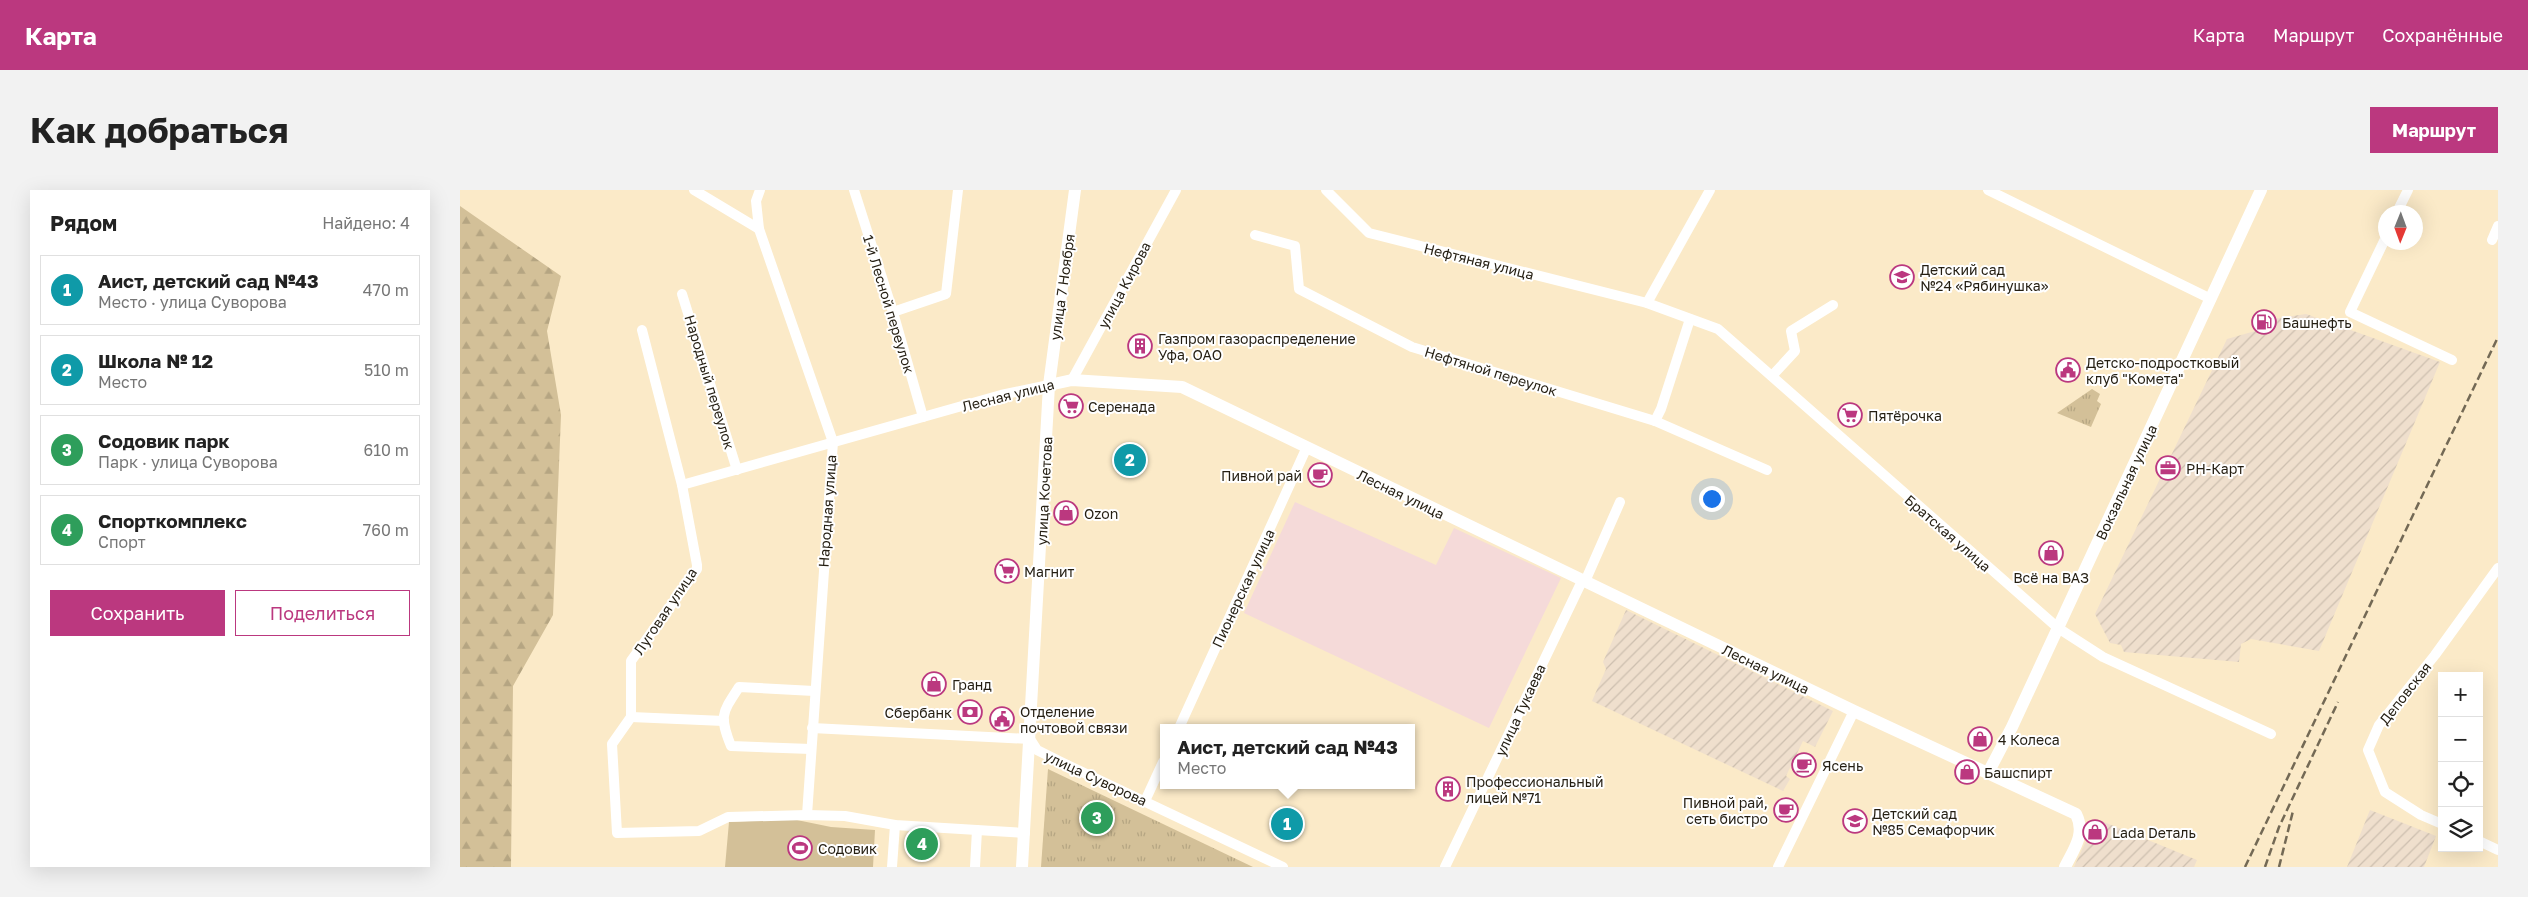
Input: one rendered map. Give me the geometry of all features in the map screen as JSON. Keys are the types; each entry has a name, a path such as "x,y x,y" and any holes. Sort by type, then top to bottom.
{"main road":[{"name":"улица 7 Ноября","path":"1049,385 1075,190"},
{"name":"Вокзальная улица","path":"1988,774 2012,727 2262,190"},
{"name":"Лесная улица","path":"1049,385 1072,380 1182,387 1306,449 1854,711 2076,814 2081,834 2065,867"},
{"name":"улица Кочетова","path":"1022,867 1032,749 1049,385"}],"street":[{"path":"694,190 759,229"},
{"name":"Народная улица","path":"760,190 756,201 759,229 832,442 807,815"},
{"name":"1-й Лесной переулок","path":"854,190 893,312 923,418"},
{"path":"893,312 946,294 958,190"},
{"name":"улица Кирова","path":"1072,380 1176,190"},
{"name":"Нефтяная улица","path":"1326,190 1369,233 1647,303"},
{"path":"1647,303 1710,190"},
{"path":"2400,205 2408,190"},
{"path":"1991,191 2211,299"},
{"path":"2492,240 2498,226"},
{"name":"Нефтяной переулок","path":"1255,235 1295,246 1299,289 1412,347 1655,421 1767,470"},
{"path":"2379,250 2350,312 2452,360"},
{"name":"Народный переулок","path":"682,294 737,470"},
{"name":"Братская улица","path":"1647,303 1718,329 2058,628 2103,657 2271,734"},
{"path":"1772,376 1795,351 1791,331 1833,305"},
{"path":"1655,421 1670,384 1690,319"},
{"name":"Луговая улица","path":"631,718 631,661 697,569 692,525 642,330"},
{"name":"Лесная улица","path":"682,485 1002,395 1049,385"},
{"name":"Пионерская улица","path":"1181,724 1306,449"},
{"name":"улица Тукаева","path":"1445,867 1582,581 1587,577 1620,502"},
{"name":"Деповская","path":"2438,822 2421,815 2386,792 2368,750 2379,726 2435,656 2498,568"},
{"path":"811,749 731,746 724,728 724,710 739,687 814,691"},
{"path":"1778,867 1854,711"},
{"path":"724,721 631,718 612,744 617,833 699,831 728,817 807,815 845,816 895,825 1025,833"},
{"name":"улица Суворова","path":"812,728 1032,749 1283,867"},
{"path":"1145,801 1160,768"},
{"path":"892,867 895,825"},
{"path":"975,867 977,830"},
{"path":"2483,844 2498,850"}],"shaded area":[{"path":"2306,314 2440,362 2319,651 2251,639 2241,644 2239,662 2124,652 2121,645 2110,643 2095,614 2227,339 2273,326 2272,319"},
{"path":"1295,502 1436,565 1454,528 1561,578 1489,728 1244,613"},
{"path":"1626,610 1833,711 1815,747 1803,741 1786,776 1790,779 1783,791 1592,701 1606,669 1603,662"},
{"path":"2370,810 2436,836 2424,867 2347,867"},
{"path":"2099,820 2197,860 2194,867 2074,867 2092,828"}],"green space":[{"path":"460,206 561,276 547,331 561,415 553,615 513,686 511,867 460,867"},
{"path":"2092,389 2100,394 2097,401 2101,404 2091,427 2057,413"},
{"path":"1048,769 1253,867 1041,867"},
{"name":"Содовик","path":"792,819 831,827 875,830 873,867 725,867 729,822"}],"railway":[{"path":"2245,867 2498,337"},
{"path":"2265,867 2279,827 2338,702"},
{"path":"2279,867 2293,811"}],"place":[{"name":"Детский сад №24 «Рябинушка»","path":"1902,277"},
{"name":"Башнефть","path":"2264,322"},
{"name":"Газпром газораспределение Уфа, ОАО","path":"1140,346"},
{"name":"Детско-подростковый клуб \"Комета\"","path":"2068,370"},
{"name":"Серенада","path":"1071,406"},
{"name":"Пятёрочка","path":"1850,415"},
{"name":"Школа № 12","path":"1130,460"},
{"name":"РН-Карт","path":"2168,468"},
{"name":"Пивной рай","path":"1320,475"},
{"name":"Ozon","path":"1066,513"},
{"name":"Всё на ВАЗ","path":"2051,553"},
{"name":"Магнит","path":"1007,571"},
{"name":"Гранд","path":"934,684"},
{"name":"Сбербанк","path":"970,712"},
{"name":"Отделение почтовой связи","path":"1002,719"},
{"name":"4 Колеса","path":"1980,739"},
{"name":"Ясень","path":"1804,765"},
{"name":"Башспирт","path":"1967,772"},
{"name":"Профессиональный лицей №71","path":"1448,789"},
{"name":"Пивной рай, сеть бистро","path":"1786,810"},
{"name":"Содовик парк","path":"1097,818"},
{"name":"Детский сад №85 Семафорчик","path":"1855,821"},
{"name":"Аист, детский сад №43","path":"1287,824"},
{"name":"Lada Dеталь","path":"2095,832"},
{"name":"Спорткомплекс","path":"922,844"},
{"name":"Содовик","path":"800,848"}]}
